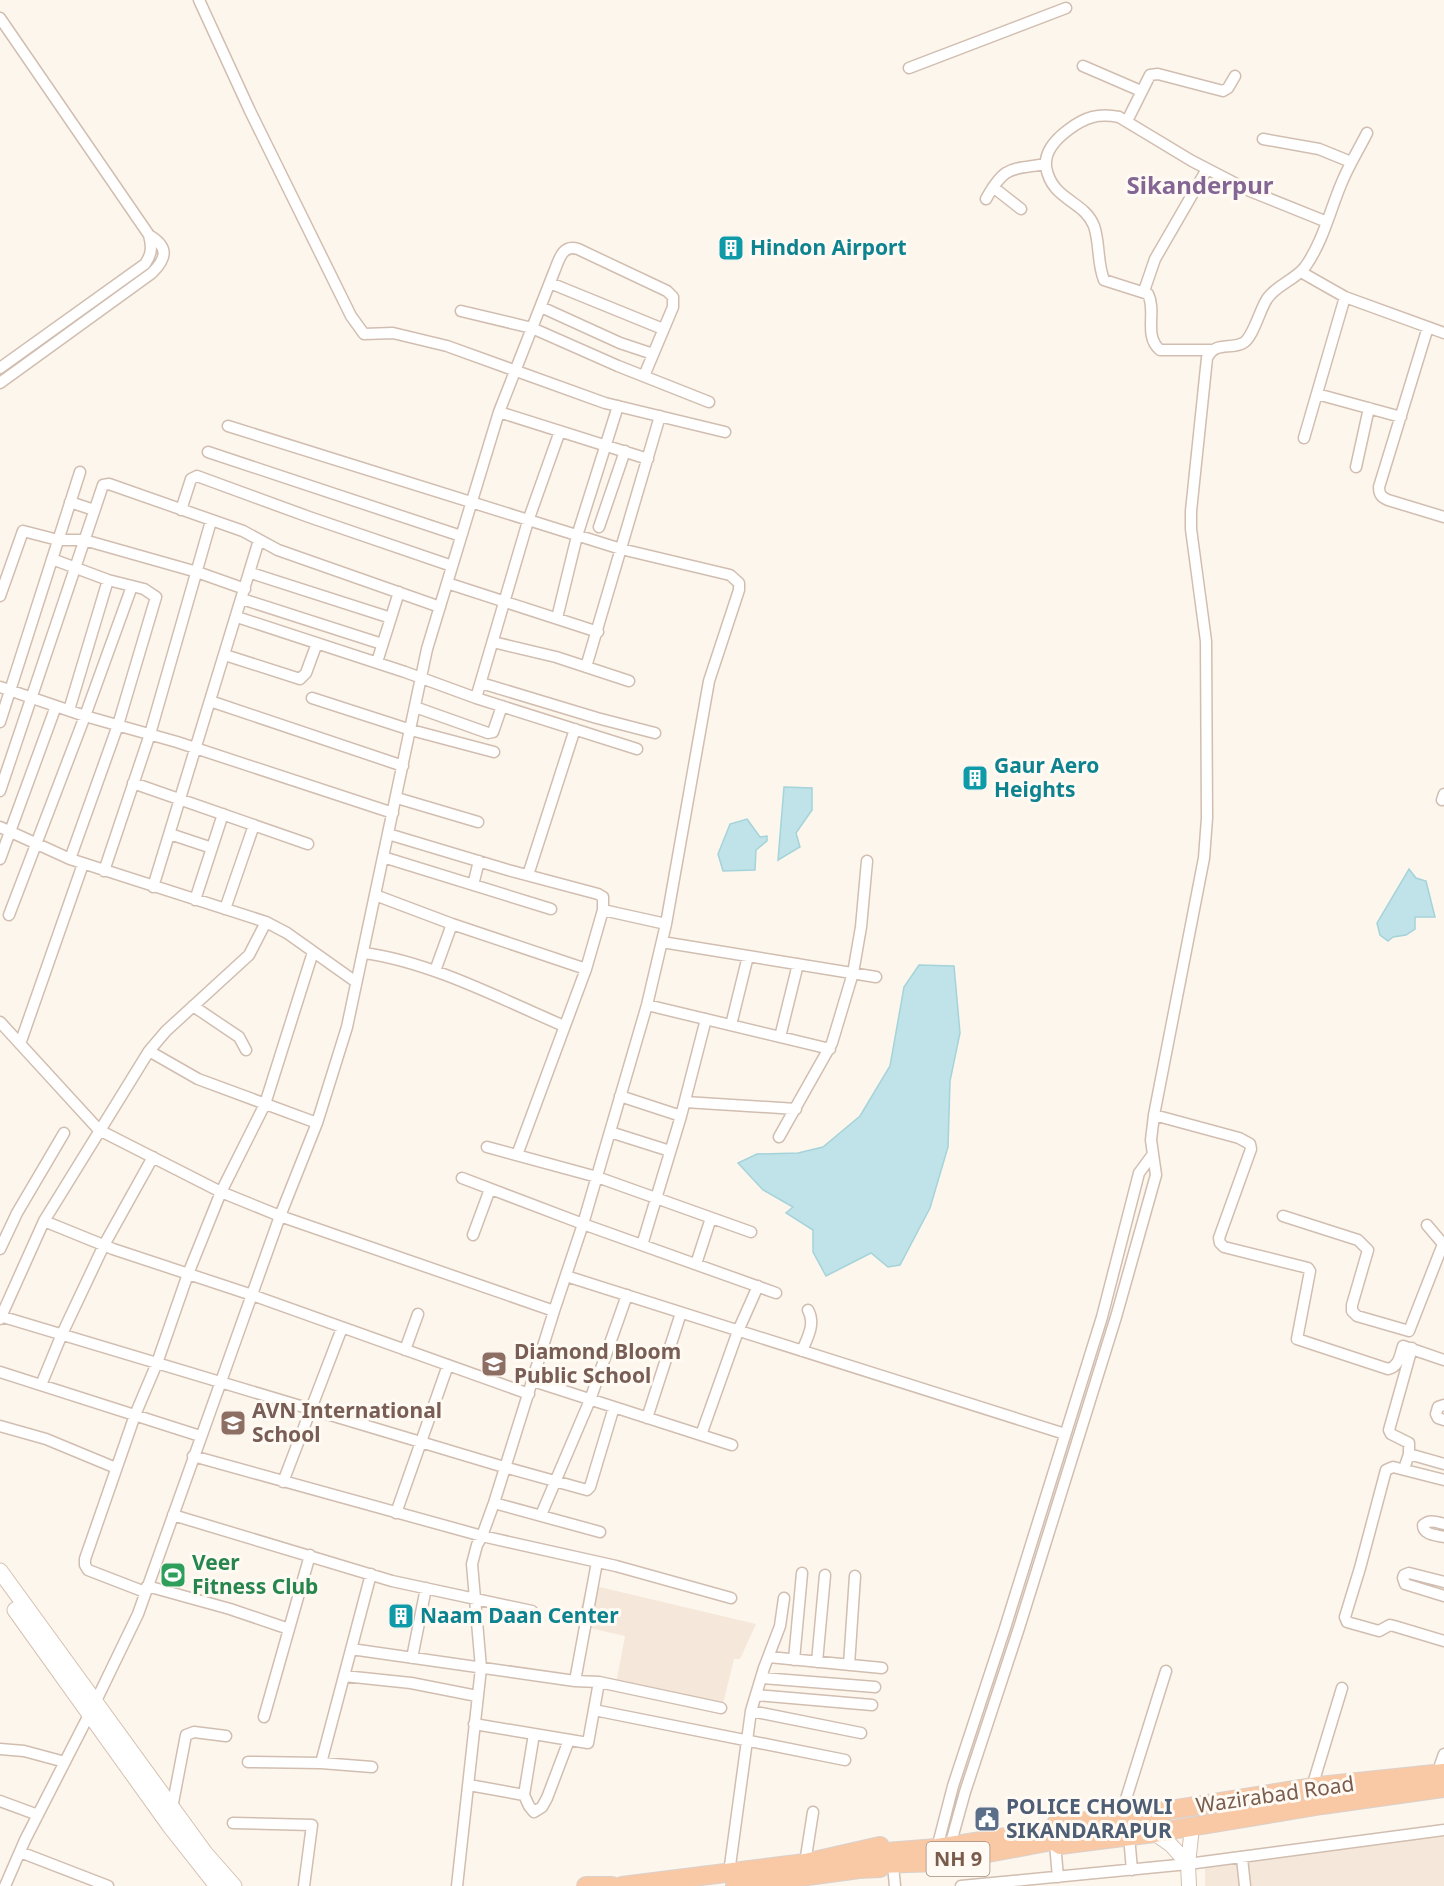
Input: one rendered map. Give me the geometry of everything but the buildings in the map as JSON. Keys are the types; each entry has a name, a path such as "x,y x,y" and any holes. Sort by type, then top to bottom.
{"highway":[{"name":"Wazirabad Road","path":"1046,1840 1052,1824 1120,1818 1315,1787 1442,1778"},
{"name":"Wazirabad Road","path":"902,1860 944,1847 1046,1840 1062,1845 1154,1833 1333,1803 1442,1778"},
{"name":"Wazirabad Road","path":"902,1860 948,1861 1046,1840"},
{"name":"Wazirabad Road","path":"622,1886 805,1875 872,1846 897,1847 902,1860"},
{"path":"586,1886 612,1886"}],"main road":[{"path":"0,1571 21,1610 92,1709 169,1825 217,1886"},
{"path":"0,1589 21,1610"},
{"path":"92,1709 172,1808 205,1853 234,1886"}],"street":[{"path":"199,0 250,111 341,296 351,316 364,334 393,333 447,346 618,406 725,432"},
{"path":"909,68 1066,8"},
{"path":"0,18 149,235 152,248 145,264 0,368"},
{"path":"1083,66 1141,92"},
{"path":"1127,121 1146,79 1154,74 1223,91 1228,88 1235,76"},
{"path":"1327,222 1263,198 1207,169 1127,121 1105,114 1084,119 1065,132 1050,147 1046,164 1051,185 1088,216 1094,224 1104,280 1144,291 1151,299 1151,335 1156,346 1160,350 1167,351 1212,350 1244,343 1268,297 1301,272 1309,261 1327,222 1351,162 1368,133"},
{"path":"1263,139 1319,149 1351,162"},
{"path":"986,199 1002,174 1011,170 1046,164"},
{"path":"1144,291 1155,259 1207,169"},
{"path":"993,187 1021,209"},
{"path":"0,383 152,273 163,259 163,248 158,240 149,235"},
{"path":"5,1886 138,1614 200,1436 316,1123 344,1038 364,953 427,649 499,412 562,252 572,247 578,249 670,293 674,301 644,376"},
{"path":"149,258 163,259"},
{"path":"1301,272 1345,297 1444,333"},
{"path":"550,283 663,329"},
{"path":"1304,438 1345,297"},
{"path":"541,307 620,343 653,354"},
{"path":"461,311 532,328 709,402"},
{"path":"1428,327 1379,493 1388,500 1444,517"},
{"path":"944,1847 965,1792 1019,1628 1116,1317 1156,1175 1151,1140 1154,1115 1204,858 1207,818 1206,641 1191,529 1191,511 1206,364 1212,350"},
{"path":"1317,394 1401,417"},
{"path":"557,618 577,536 618,406"},
{"path":"1356,467 1369,408"},
{"path":"499,412 648,459"},
{"path":"586,667 660,416"},
{"path":"228,426 577,536 730,575 740,583 709,681 666,924 647,1005 584,1224 504,1467 495,1503 477,1545 472,1564 481,1668 457,1886"},
{"path":"476,698 528,521 560,431"},
{"path":"599,527 624,451"},
{"path":"208,452 460,536"},
{"path":"0,722 5,688 52,559 80,472"},
{"path":"181,510 191,479 197,476 452,566"},
{"path":"0,791 103,485 109,484 243,531 278,550 440,607"},
{"path":"70,502 94,510"},
{"path":"104,871 150,734 211,520"},
{"path":"0,596 23,531 58,540 84,540 197,572 244,594 382,644"},
{"path":"153,886 260,540"},
{"path":"52,559 108,580 144,589 156,597 118,725 70,860"},
{"path":"251,573 391,618"},
{"path":"69,710 108,580"},
{"path":"447,583 598,632"},
{"path":"9,915 131,590"},
{"path":"377,662 399,592"},
{"path":"237,617 377,662 476,698 637,749"},
{"path":"493,642 555,657 629,681"},
{"path":"225,655 300,679 306,673 317,643"},
{"path":"481,682 597,718 655,733"},
{"path":"5,688 85,716 150,734 393,813"},
{"path":"312,698 411,730 494,752"},
{"path":"210,701 403,766"},
{"path":"0,859 56,706"},
{"path":"415,707 488,733 496,729 502,706"},
{"path":"528,875 575,729"},
{"path":"133,783 308,844"},
{"path":"397,798 478,822"},
{"path":"195,900 223,814"},
{"path":"225,909 254,825"},
{"path":"0,827 70,860 266,922 287,933 356,982"},
{"path":"170,834 212,848"},
{"path":"388,834 603,897 603,910 586,969 517,1155"},
{"path":"383,857 551,909"},
{"path":"473,885 479,861"},
{"path":"779,1137 830,1049 853,973 862,917 867,861"},
{"path":"20,1044 84,864"},
{"path":"375,895 452,924 586,969"},
{"path":"603,910 666,924"},
{"path":"266,922 249,955 166,1031 149,1051 44,1221 0,1317 587,1490 590,1487 614,1407"},
{"path":"435,971 452,924"},
{"path":"662,942 876,977"},
{"path":"289,1629 230,1609 146,1589 93,1572 85,1565 85,1559 135,1415 157,1363 188,1274 221,1192 265,1104 313,952"},
{"path":"364,953 385,956 435,971 564,1026"},
{"path":"730,1025 748,956"},
{"path":"780,1037 798,964"},
{"path":"647,1005 830,1049"},
{"path":"193,1006 239,1037 246,1050"},
{"path":"642,1245 685,1102 706,1019"},
{"path":"0,1022 99,1130 221,1192 280,1216 554,1311"},
{"path":"149,1051 198,1079 316,1123"},
{"path":"620,1096 681,1116"},
{"path":"685,1102 796,1109"},
{"path":"1154,1115 1247,1141 1250,1144 1251,1149 1219,1238 1220,1243 1224,1247 1308,1268 1311,1276 1297,1339 1388,1369 1397,1365 1408,1347"},
{"path":"610,1132 670,1151"},
{"path":"0,1249 17,1213 64,1133"},
{"path":"487,1147 597,1177 751,1232"},
{"path":"944,1847 953,1786 1102,1317 1139,1173 1154,1154"},
{"path":"41,1385 104,1245 153,1157"},
{"path":"462,1178 776,1293"},
{"path":"472,1235 490,1189"},
{"path":"1283,1216 1358,1240 1364,1245 1368,1250 1352,1311 1357,1316 1409,1330"},
{"path":"696,1264 711,1218"},
{"path":"44,1221 104,1245 529,1394"},
{"path":"1404,1470 1409,1443 1391,1434 1389,1430 1408,1347 1409,1330 1444,1244 1426,1225"},
{"path":"566,1276 1065,1434"},
{"path":"701,1435 738,1330 758,1286"},
{"path":"541,1515 590,1400 627,1295"},
{"path":"802,1351 812,1325 812,1316 808,1310"},
{"path":"647,1418 681,1313"},
{"path":"405,1350 418,1314"},
{"path":"283,1482 342,1328"},
{"path":"1408,1347 1444,1360"},
{"path":"396,1513 447,1365"},
{"path":"0,1371 200,1436"},
{"path":"533,1381 732,1445"},
{"path":"1444,1405 1438,1407 1436,1414 1438,1418 1444,1420"},
{"path":"0,1426 46,1439 116,1468"},
{"path":"1408,1454 1444,1464"},
{"path":"193,1456 482,1536 597,1562 731,1598"},
{"path":"1444,1480 1393,1467 1386,1470 1345,1620 1379,1631 1387,1626 1394,1626 1444,1641"},
{"path":"1050,1481 1063,1486"},
{"path":"495,1503 600,1532"},
{"path":"172,1515 371,1574 532,1611"},
{"path":"1444,1524 1427,1521 1423,1529 1425,1532 1444,1538"},
{"path":"264,1717 310,1555"},
{"path":"574,1681 597,1562"},
{"path":"794,1660 802,1573"},
{"path":"1444,1582 1410,1573 1404,1575 1403,1578 1405,1584 1444,1596"},
{"path":"321,1763 371,1574"},
{"path":"817,1662 825,1575"},
{"path":"849,1665 855,1576"},
{"path":"412,1658 426,1588"},
{"path":"732,1880 751,1711 780,1626 784,1598"},
{"path":"351,1649 574,1681 599,1682 721,1708"},
{"path":"769,1657 882,1668"},
{"path":"1120,1818 1166,1671"},
{"path":"344,1676 411,1683 477,1696"},
{"path":"761,1678 875,1687"},
{"path":"474,1724 588,1743 599,1682"},
{"path":"1315,1787 1342,1688"},
{"path":"757,1695 872,1705"},
{"path":"594,1710 845,1760"},
{"path":"751,1711 861,1733"},
{"path":"172,1808 186,1735 194,1732 226,1736"},
{"path":"534,1734 524,1795 534,1812 542,1807 569,1740"},
{"path":"0,1749 24,1751 65,1762"},
{"path":"1442,1778 1444,1754"},
{"path":"248,1762 321,1763 372,1767"},
{"path":"469,1785 524,1795"},
{"path":"0,1801 38,1815"},
{"path":"805,1875 813,1812"},
{"path":"233,1823 312,1825 304,1886"},
{"path":"1189,1886 1188,1864 1192,1827"},
{"path":"961,1886 1242,1858 1444,1830"},
{"path":"1154,1833 1171,1845 1188,1864"},
{"path":"1129,1836 1132,1870"},
{"path":"1046,1840 1058,1877"},
{"path":"20,1852 108,1886"},
{"path":"1242,1858 1245,1886"},
{"path":"895,1886 902,1860"}],"shaded area":[{"path":"587,1584 756,1624 740,1659 734,1659 723,1704 616,1684 625,1636 576,1625"},
{"path":"1444,1825 1444,1886 1205,1886 1205,1855"}],"water":[{"path":"784,787 812,788 812,810 796,833 800,847 778,860"},
{"path":"747,819 760,837 767,836 767,841 756,850 755,870 723,871 718,854 730,824"},
{"path":"1409,869 1416,878 1426,881 1435,917 1415,917 1415,929 1406,935 1393,937 1388,941 1380,935 1377,923"},
{"path":"919,965 954,966 960,1033 950,1081 948,1147 930,1208 900,1265 888,1267 871,1253 826,1276 813,1252 813,1230 786,1213 793,1207 763,1190 738,1163 757,1154 798,1153 823,1147 860,1116 890,1066 904,987"}],"place":[{"name":"Hindon Airport","path":"731,248"},
{"name":"Gaur Aero Heights","path":"975,778"},
{"name":"Diamond Bloom Public School","path":"494,1364"},
{"name":"AVN International School","path":"233,1423"},
{"name":"Veer Fitness Club","path":"173,1575"},
{"name":"Naam Daan Center","path":"401,1616"},
{"name":"POLICE CHOWLI SIKANDARAPUR","path":"987,1819"}],"district":[{"name":"Sikanderpur","path":"1200,186"}]}
